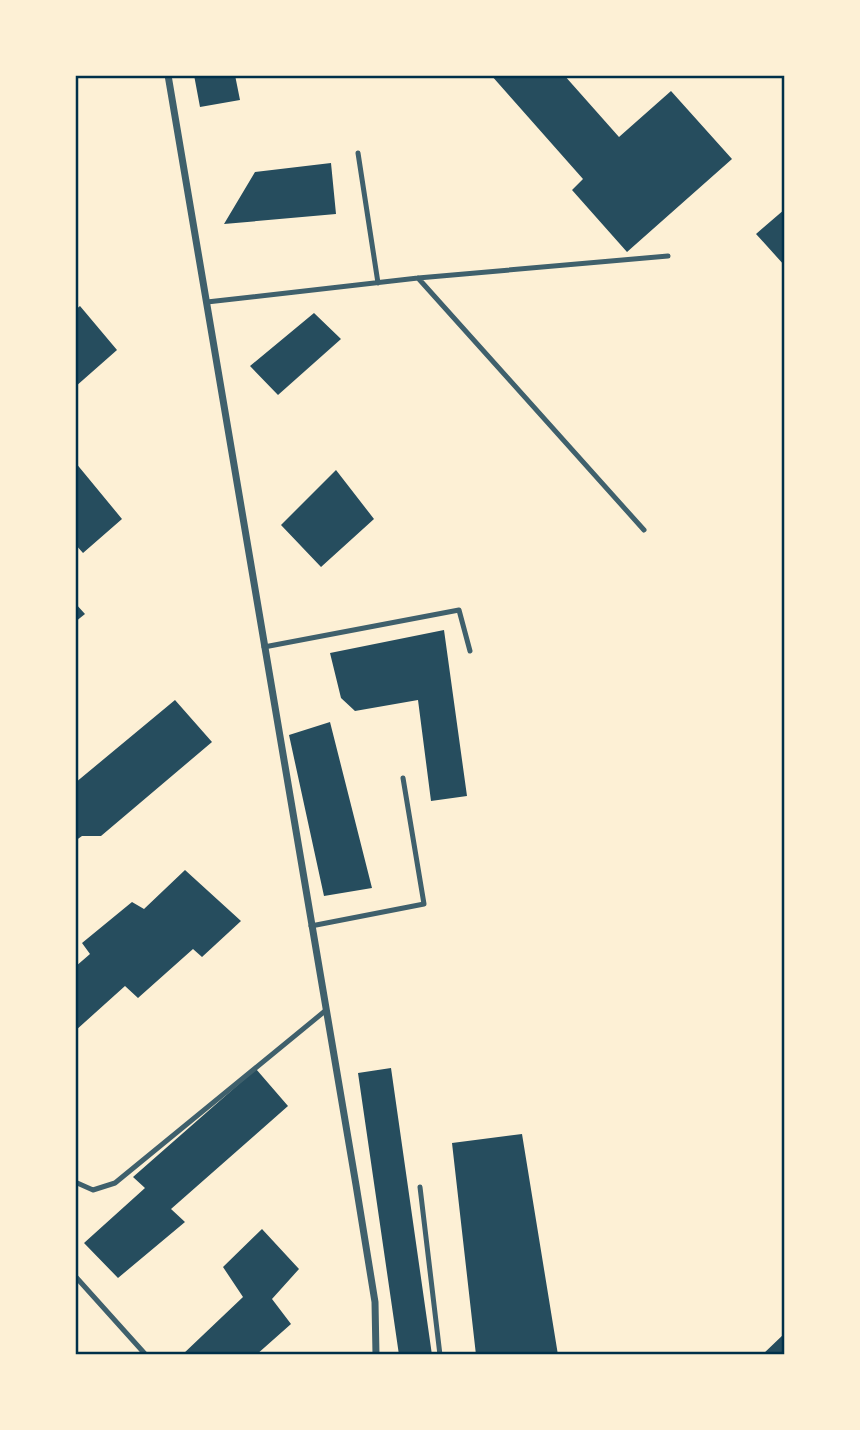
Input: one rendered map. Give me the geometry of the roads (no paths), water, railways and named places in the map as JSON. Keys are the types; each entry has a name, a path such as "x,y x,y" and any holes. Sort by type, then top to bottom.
{"street":[{"path":"168,75 375,1302 376,1355"}],"lane":[{"path":"358,153 378,283"},
{"path":"207,302 418,278 668,257"},
{"path":"418,278 643,530"},
{"path":"264,647 458,610 470,651"},
{"path":"311,926 424,904 403,778"},
{"path":"75,1182 93,1190 115,1184 325,1011"},
{"path":"420,1187 440,1355"},
{"path":"75,1276 146,1355"}]}
